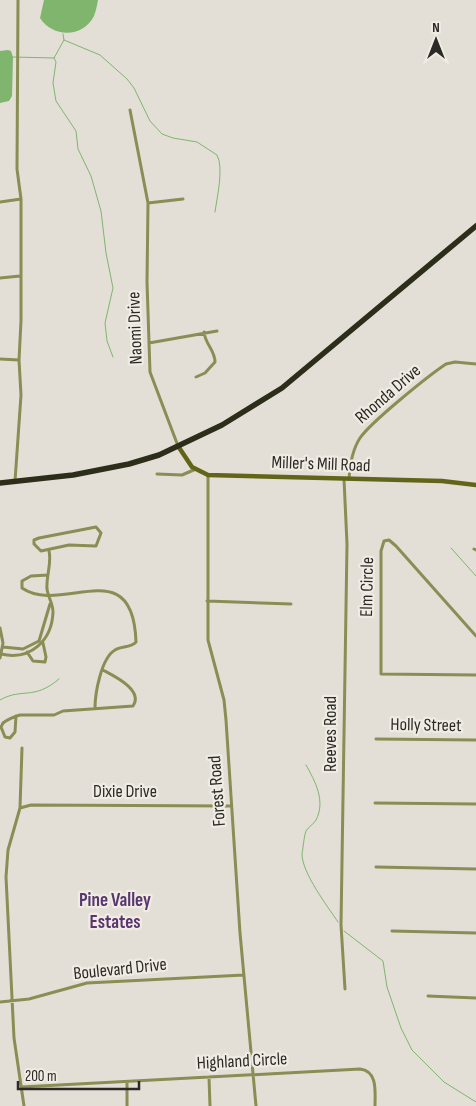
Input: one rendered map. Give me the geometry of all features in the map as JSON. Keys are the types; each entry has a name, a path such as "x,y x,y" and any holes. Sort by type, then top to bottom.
{"highway":[{"path":"0,483 112,468 149,458 229,422 282,388 476,226"}],"street":[{"path":"15,481 21,395 19,360 21,199 17,169 18,0"},
{"name":"Naomi Drive","path":"130,110 148,203 147,282 150,372 154,387 178,446"},
{"path":"0,202 21,199"},
{"path":"148,203 183,199"},
{"path":"0,278 20,276"},
{"path":"149,343 217,330"},
{"path":"196,377 205,373 215,362 215,356 205,340 204,332"},
{"path":"0,359 19,360"},
{"name":"Rhonda Drive","path":"346,479 351,458 360,437 375,423 446,364 455,362 476,364"},
{"name":"Miller's Mill Road","path":"178,446 196,469 208,475 442,481 476,485"},
{"path":"157,474 187,474 196,469"},
{"name":"Forest Road","path":"208,475 208,640 224,700 244,975 256,1106"},
{"name":"Reeves Road","path":"345,990 341,926 347,544 346,479"},
{"path":"96,527 101,533 96,546 69,545 49,550 38,551 34,540 96,527"},
{"name":"Elm Circle","path":"476,636 396,546 389,540 384,541 381,551 381,674 476,676"},
{"path":"27,652 36,662 45,662 46,657 43,643 53,613 48,594 49,550"},
{"path":"48,575 31,576 22,581 20,585 26,591 48,594 103,591 116,594 124,601 131,614 136,642 132,646 122,647 111,652 96,688 95,708"},
{"path":"208,601 291,604"},
{"path":"3,647 23,649 39,641 50,603"},
{"path":"0,628 3,647 1,656 14,656 27,652 43,643"},
{"path":"16,716 16,732 10,738 5,737 2,723 16,716 54,715 63,711 133,706 135,703 129,687 122,680 103,670"},
{"name":"Holly Street","path":"376,739 476,740"},
{"path":"22,748 20,808 10,838 6,867 16,1062 24,1106"},
{"path":"375,803 476,804"},
{"name":"Dixie Drive","path":"20,808 31,805 231,806"},
{"path":"376,867 476,869"},
{"path":"392,931 476,933"},
{"name":"Boulevard Drive","path":"0,1002 12,1002 87,983 244,975"},
{"path":"428,996 476,998"},
{"name":"Highland Circle","path":"21,1087 365,1070 373,1078 375,1106"},
{"path":"209,1077 210,1106"},
{"path":"126,1082 127,1106"}],"shaded area":[{"path":"44,0 98,0 94,16 89,23 76,32 68,33 52,29 40,18"},
{"path":"0,51 11,51 13,57 12,96 9,101 0,103"}],"waterway":[{"path":"13,57 54,58 64,40 63,34"},
{"path":"64,40 100,55 127,79 134,88 150,121 162,134 197,142 217,155 220,175 215,212"},
{"path":"54,58 56,62 53,83 56,101 76,131 78,149 91,176 101,211 106,253 113,288 105,323 107,341 113,357"},
{"path":"451,548 476,576"},
{"path":"0,700 15,694 42,690 59,679"},
{"path":"306,765 316,784 320,806 316,820 305,833 302,854 303,862 316,890 338,922"},
{"path":"344,931 383,961 387,987 401,1028 412,1050 444,1082 476,1102"}],"district":[{"name":"Pine Valley Estates","path":"115,911"}]}
